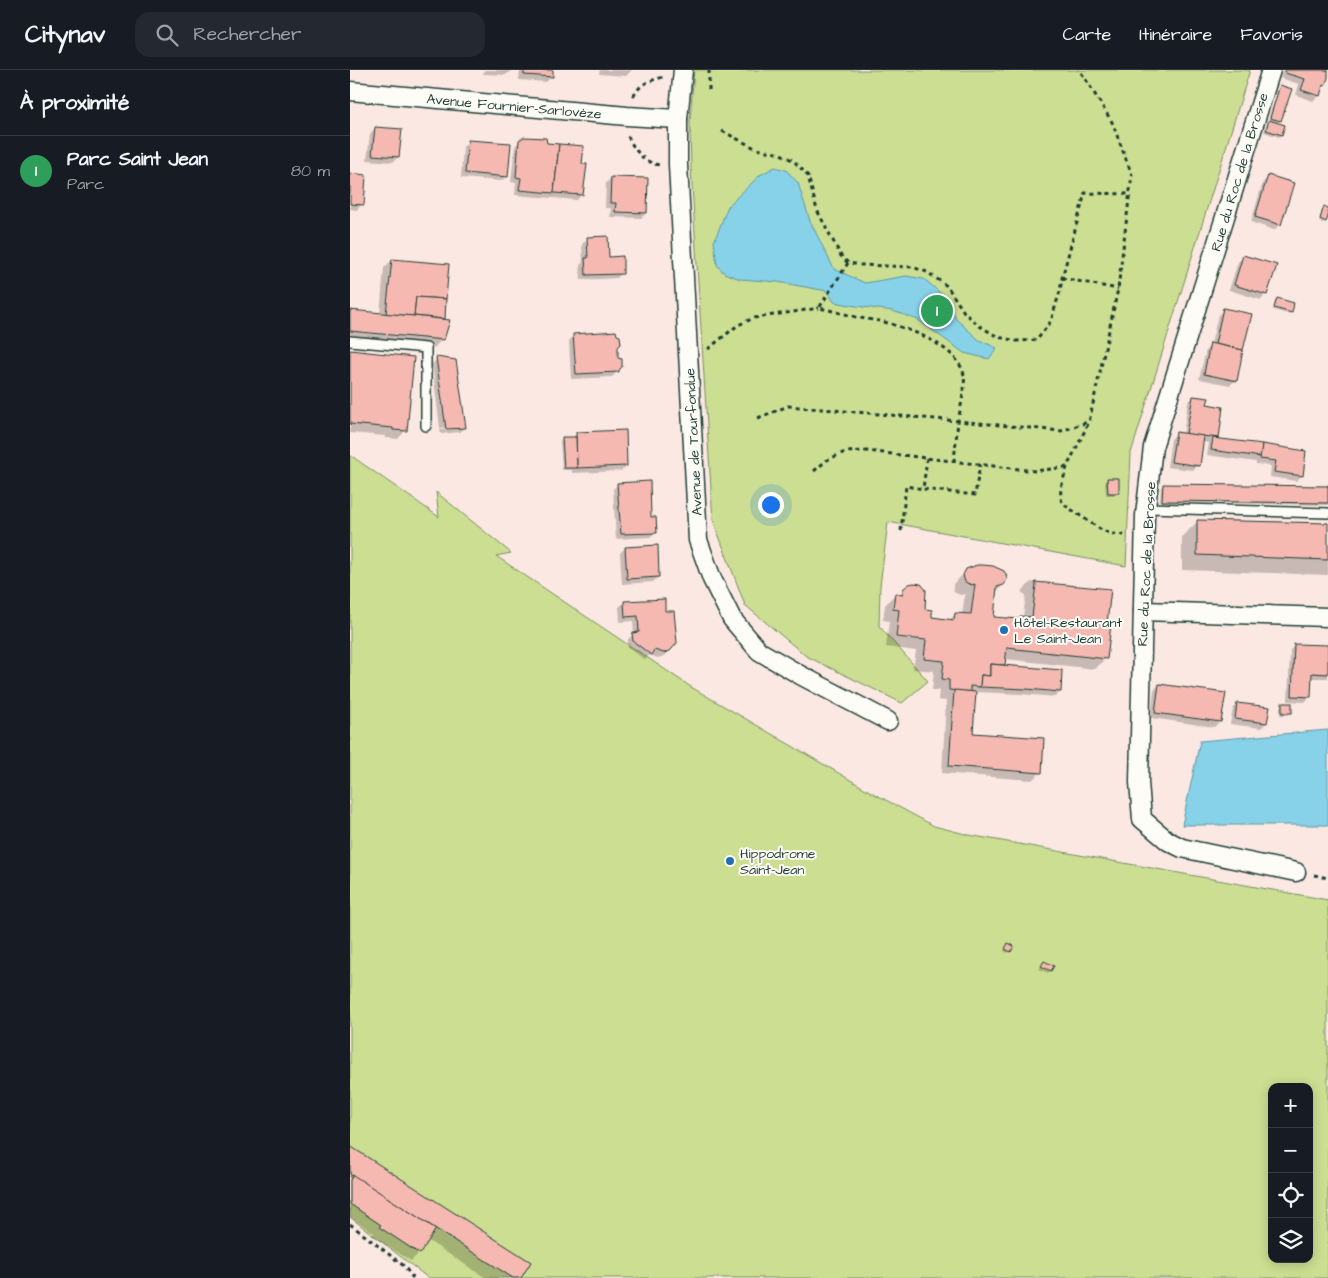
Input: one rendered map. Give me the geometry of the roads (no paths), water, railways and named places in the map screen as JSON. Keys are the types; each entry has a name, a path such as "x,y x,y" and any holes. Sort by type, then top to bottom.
{"street":[{"name":"Avenue de Tourfondue","path":"683,70 678,119 678,165 698,540 712,579 732,619 759,651 888,721"},
{"name":"Rue du Roc de la Brosse","path":"1271,70 1153,447 1146,508 1139,782 1142,819 1168,841 1182,848 1296,872"},
{"name":"Avenue Fournier-Sarlovèze","path":"350,91 678,119"},
{"path":"1143,611 1328,617"}],"lane":[{"path":"350,341 426,348 426,426"},
{"path":"1146,508 1328,513"}],"water":[{"path":"775,167 786,170 798,183 810,221 834,269 865,283 906,276 924,279 946,298 956,319 979,340 997,348 989,359 964,353 918,320 893,311 834,302 827,291 778,282 740,279 724,273 717,265 714,242 728,206 760,175"},
{"path":"1328,730 1328,825 1182,825 1200,741"}],"place":[{"name":"Parc Saint Jean","path":"937,311"},
{"name":"Hôtel-Restaurant Le Saint-Jean","path":"1004,630"},
{"name":"Hippodrome Saint-Jean","path":"730,861"}]}
